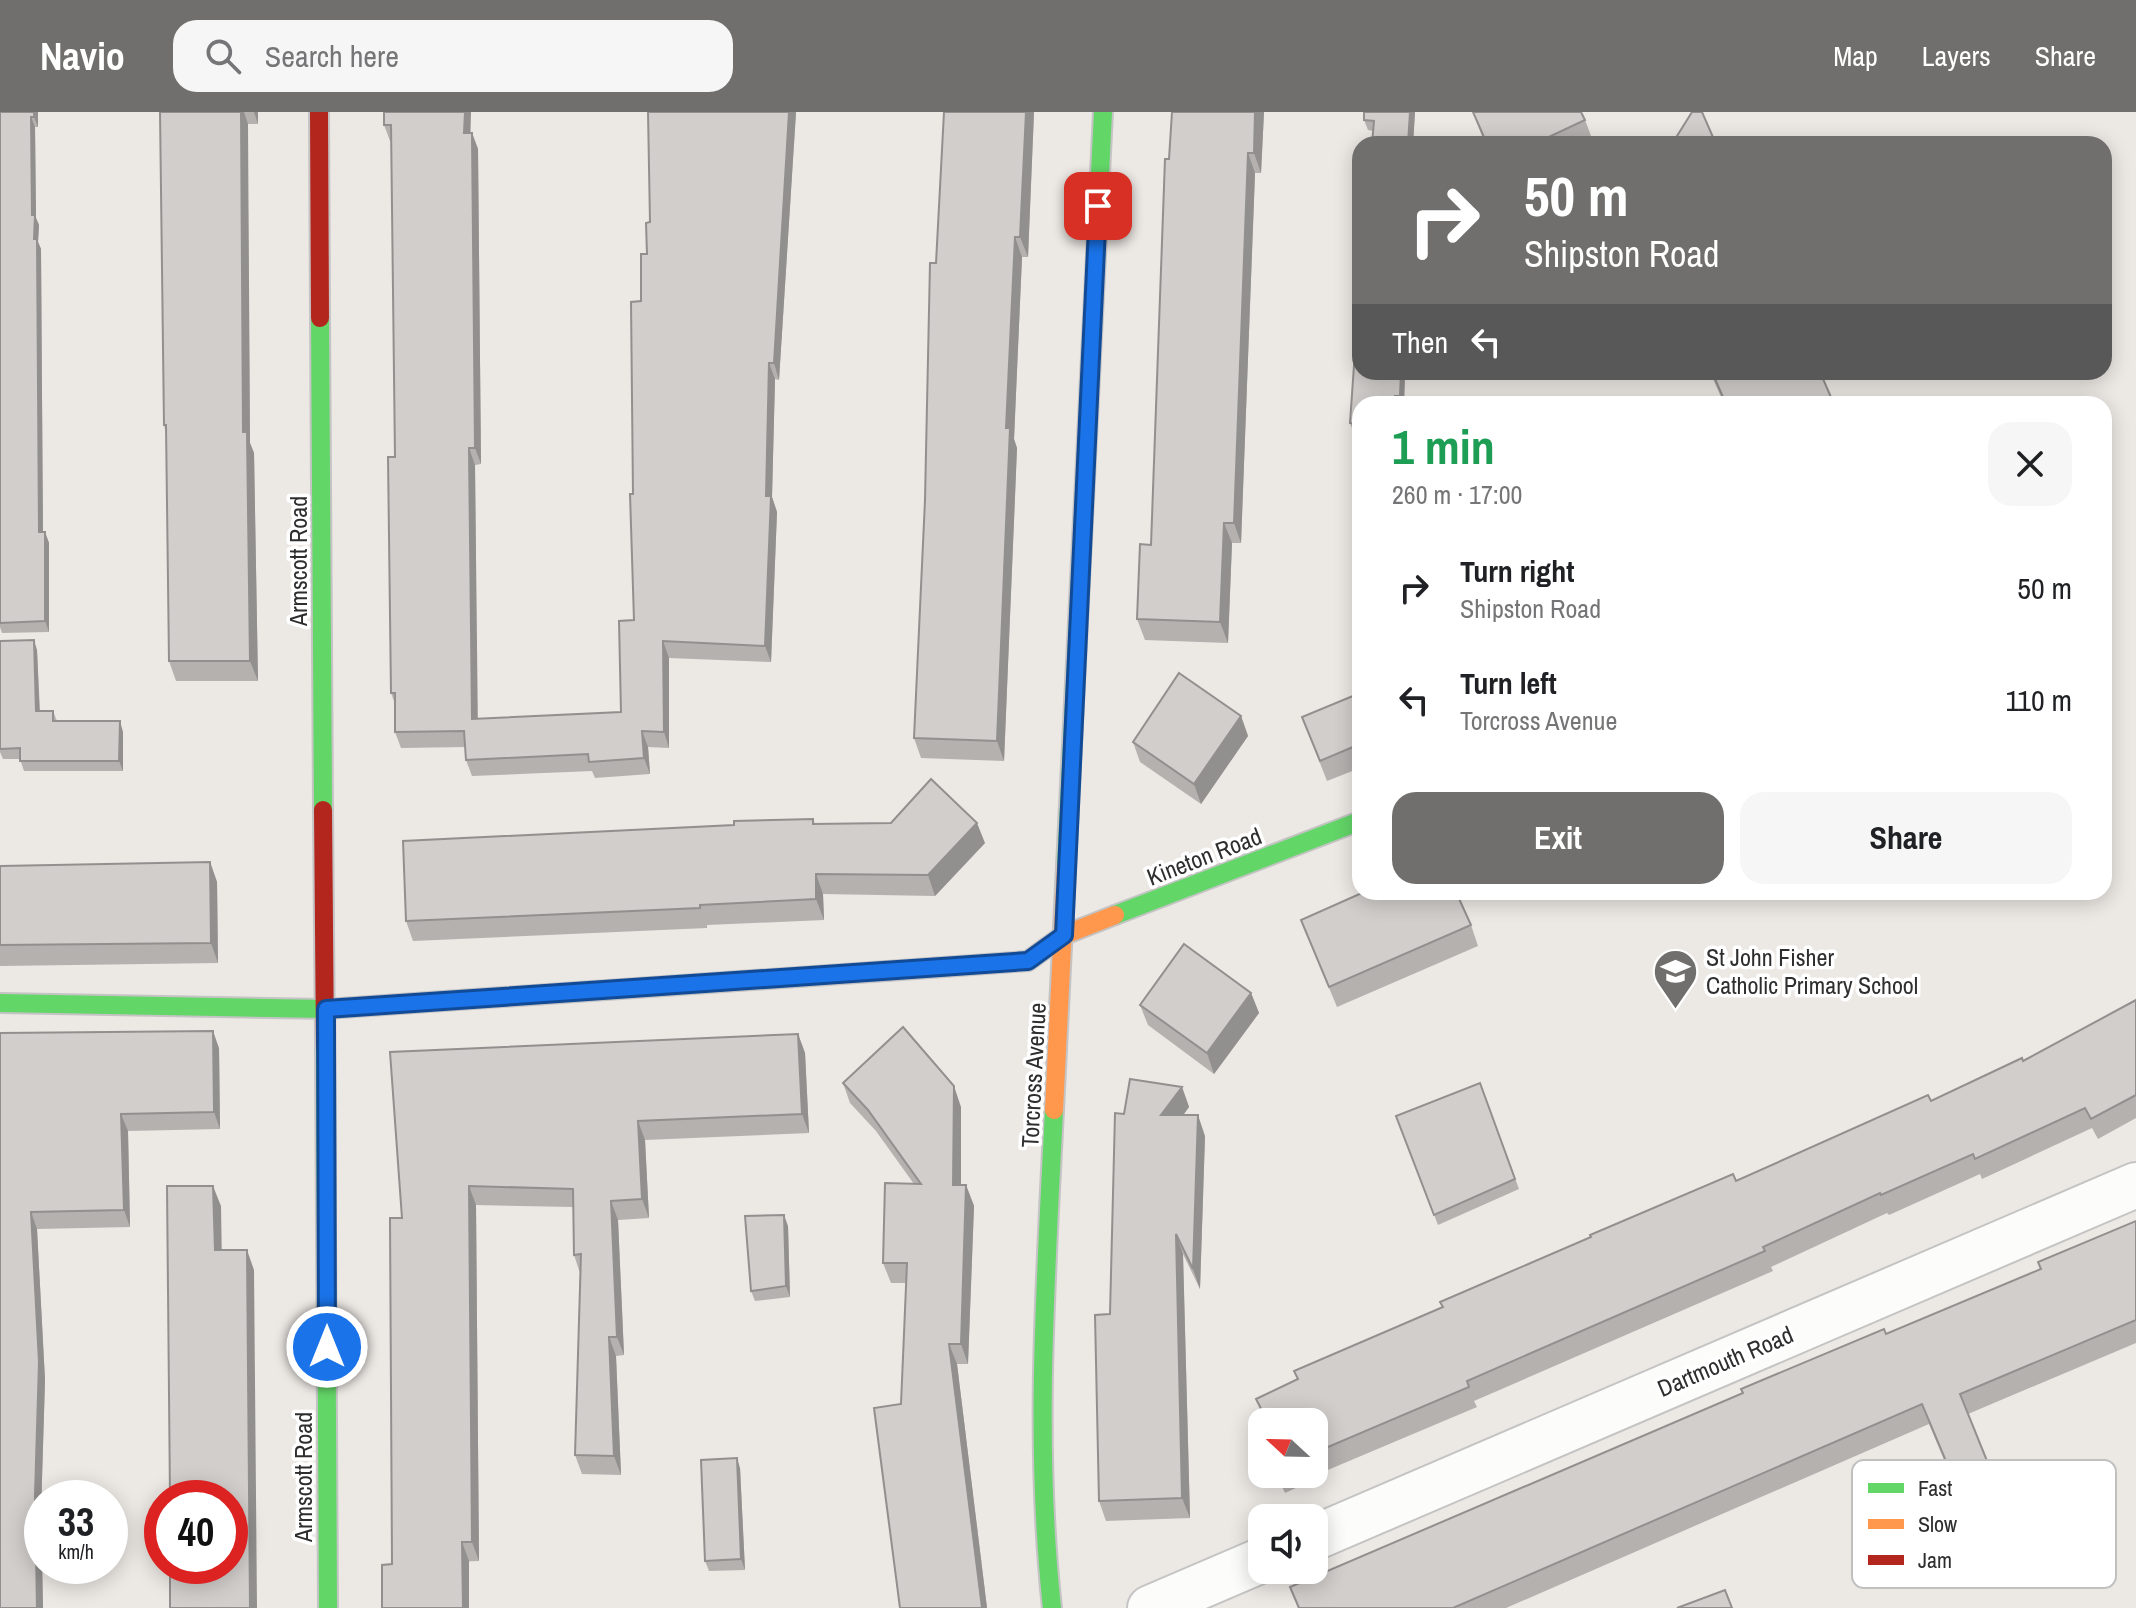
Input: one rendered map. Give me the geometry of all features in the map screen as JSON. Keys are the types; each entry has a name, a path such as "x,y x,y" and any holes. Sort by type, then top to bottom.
{"street":[{"name":"Armscott Road","path":"319,112 328,1608"},
{"name":"Torcross Avenue","path":"1052,1608 1044,1534 1041,1417 1103,112"},
{"name":"Kineton Road","path":"326,1009 1028,961 1064,935 1352,824"},
{"path":"0,1003 326,1009"},
{"name":"Dartmouth Road","path":"1328,1532 2136,1185"},
{"path":"1150,1608 1248,1566"}],"building":[{"path":"0,112 34,112 34,117 31,117 32,215 35,215 34,239 37,239 39,532 45,532 45,621 0,623"},
{"path":"160,112 241,112 243,432 247,432 250,661 169,661"},
{"path":"384,112 465,112 464,133 472,133 475,448 469,448 472,719 621,712 619,621 634,620 630,494 633,494 631,302 641,301 641,254 647,254 646,223 650,222 648,112 789,112 774,363 769,363 766,496 771,496 765,646 663,641 664,732 642,731 644,758 589,762 588,754 466,760 464,731 395,732 395,693 391,693 388,457 395,457 391,125 384,125"},
{"path":"944,112 1026,112 1020,237 1015,237 1006,428 1010,428 997,741 914,738 925,500 930,263 936,263"},
{"path":"1172,112 1255,112 1254,153 1248,153 1234,523 1224,523 1220,622 1137,619 1140,544 1151,545 1165,159 1169,159"},
{"path":"1364,112 1410,112 1408,136 1373,136 1374,121 1364,120"},
{"path":"1473,112 1581,112 1585,120 1551,136 1484,136"},
{"path":"1692,112 1702,112 1712,136 1677,136"},
{"path":"1353,380 1401,380 1400,396 1352,396 1350,423"},
{"path":"1716,380 1824,380 1830,396 1722,396"},
{"path":"34,640 36,711 53,711 53,721 120,721 119,761 20,761 20,748 0,749 0,641"},
{"path":"1179,673 1241,716 1194,784 1133,742"},
{"path":"1352,696 1352,747 1320,761 1302,717"},
{"path":"931,779 977,823 928,875 816,874 816,899 700,905 700,908 406,921 403,841 734,825 734,821 813,819 813,824 891,823"},
{"path":"210,862 211,943 0,945 0,866"},
{"path":"1352,897 1352,900 1460,900 1471,925 1329,987 1301,920"},
{"path":"1184,944 1251,993 1207,1053 1140,1005"},
{"path":"2136,1000 2136,1095 2091,1119 2085,1108 1975,1159 1973,1154 1880,1193 1763,1247 1765,1251 1467,1381 1469,1387 1328,1447 1328,1408 1261,1408 1256,1399 1298,1379 1294,1371 1443,1307 1440,1302 1590,1235 1733,1174 1736,1181 1928,1095 1931,1101 2022,1058 2023,1061"},
{"path":"903,1027 954,1086 953,1185 966,1185 961,1344 949,1344 982,1608 900,1608 874,1408 901,1404 907,1263 883,1263 885,1183 921,1184 868,1110 843,1083"},
{"path":"213,1031 214,1112 121,1114 124,1210 31,1212 39,1362 35,1480 24,1480 24,1584 37,1584 37,1608 0,1608 0,1033"},
{"path":"798,1034 802,1114 638,1121 642,1199 611,1201 617,1337 609,1337 614,1456 575,1455 581,1254 574,1255 573,1189 469,1186 472,1542 462,1542 463,1608 382,1608 382,1565 392,1564 390,1218 402,1218 390,1052"},
{"path":"1130,1079 1182,1087 1161,1115 1198,1115 1193,1269 1176,1234 1182,1498 1099,1501 1095,1315 1110,1314 1115,1113 1124,1114"},
{"path":"1480,1083 1515,1179 1434,1215 1396,1116"},
{"path":"167,1186 213,1186 215,1250 247,1250 250,1608 170,1608 170,1584 248,1584 248,1480 170,1480"},
{"path":"784,1215 786,1286 751,1291 745,1216"},
{"path":"2136,1221 2136,1320 1960,1394 1987,1460 1946,1460 1922,1404 1453,1608 1299,1608 1290,1587 1297,1584 1328,1584 1328,1571 1743,1393 1741,1389 1884,1329 1886,1334 2041,1269 2038,1262"},
{"path":"737,1458 741,1559 705,1561 701,1460"},
{"path":"1725,1590 1732,1608 1677,1608"}],"traffic: fast":[{"path":"1066,866 1103,112"},
{"path":"320,318 323,810"},
{"path":"1115,915 1352,824"},
{"path":"0,1003 326,1009 887,971"},
{"path":"325,1046 328,1608"},
{"path":"1052,1608 1044,1484 1043,1359 1054,1110"}],"traffic: slow":[{"path":"1054,1110 1066,866"},
{"path":"887,971 1028,961 1064,935 1115,915"}],"traffic: jam":[{"path":"319,112 320,318"},
{"path":"323,810 325,1046"}],"place":[{"name":"St John Fisher Catholic Primary School","path":"1675,1010"}],"route":[{"path":"327,1347 326,1009 1028,961 1064,935 1098,206"}]}
